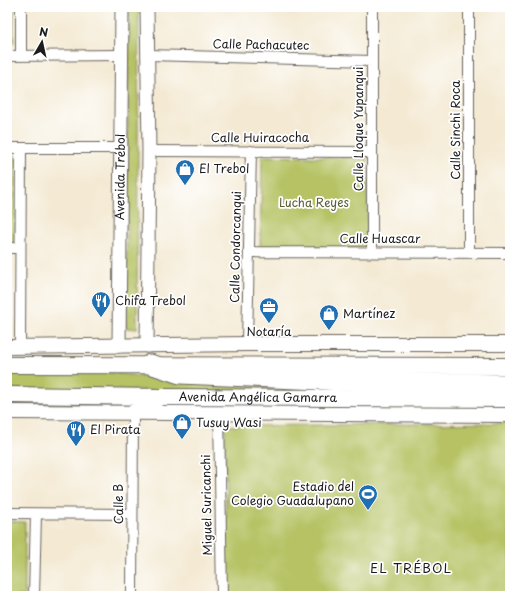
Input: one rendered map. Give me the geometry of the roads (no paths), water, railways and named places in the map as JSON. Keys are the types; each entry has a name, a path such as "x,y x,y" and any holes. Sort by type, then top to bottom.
{"highway":[{"path":"150,364 180,374 510,384"}],"main road":[{"path":"13,347 247,344 510,344"},
{"path":"7,365 150,364 510,366"},
{"name":"Avenida Angélica Gamarra","path":"7,395 510,398"},
{"path":"133,413 160,397"},
{"name":"Avenida Angélica Gamarra","path":"7,412 510,415"}],"street":[{"path":"21,7 21,56"},
{"name":"Avenida Trébol","path":"119,346 122,148 122,7"},
{"path":"146,346 149,150 147,7"},
{"name":"Calle Lloque Yupanqui","path":"372,7 372,251"},
{"name":"Calle Sinchi Roca","path":"468,252 469,7"},
{"path":"7,56 121,55"},
{"name":"Calle Pachacutec","path":"148,56 372,60"},
{"path":"7,148 122,148"},
{"path":"13,347 20,248 21,148"},
{"name":"Calle Huiracocha","path":"149,150 372,152"},
{"name":"Calle Condorcanqui","path":"247,344 251,151"},
{"path":"7,248 20,248"},
{"name":"Calle Huascar","path":"249,252 372,251 510,253"},
{"name":"Calle B","path":"132,596 133,413"},
{"name":"Miguel Suricanchi","path":"219,413 222,596"},
{"path":"7,514 132,514"},
{"path":"34,596 36,514"}],"place":[{"name":"El Trebol","path":"185,186"},
{"name":"Chifa Trebol","path":"101,318"},
{"name":"Notaría","path":"269,324"},
{"name":"Martínez","path":"329,331"},
{"name":"Tusuy Wasi","path":"182,440"},
{"name":"El Pirata","path":"76,447"},
{"name":"Estadio del Colegio Guadalupano","path":"368,511"}],"district":[{"name":"EL TRÉBOL","path":"411,568"}],"park label":[{"name":"Lucha Reyes","path":"314,203"}]}
